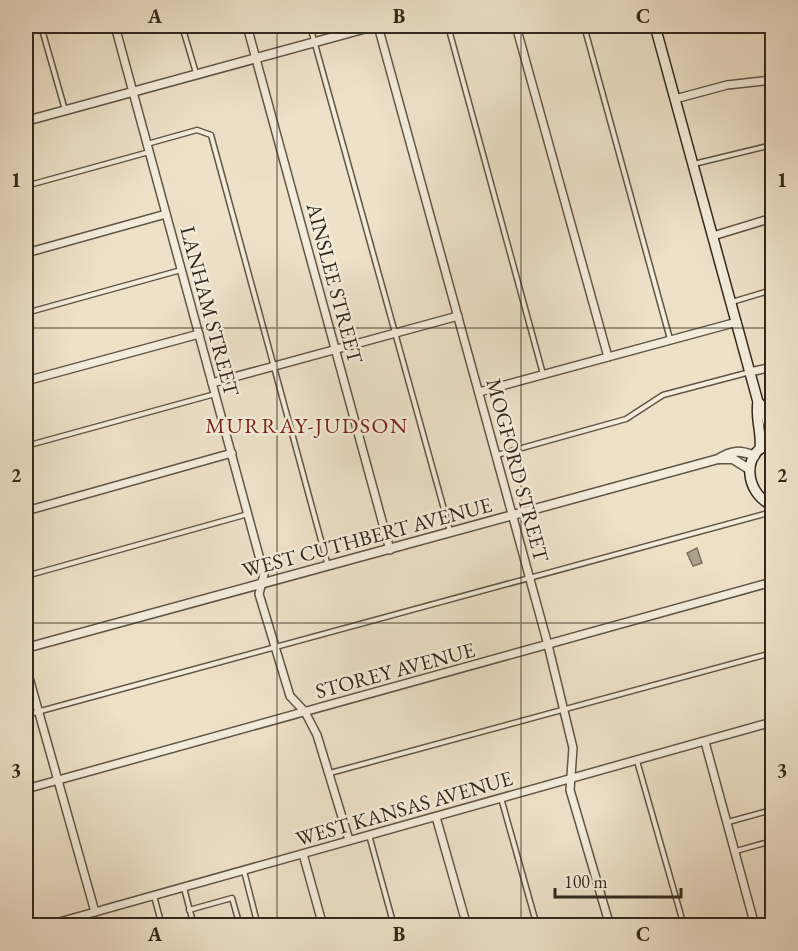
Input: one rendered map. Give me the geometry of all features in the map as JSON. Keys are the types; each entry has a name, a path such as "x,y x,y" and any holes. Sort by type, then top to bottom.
{"main road":[{"path":"656,28 758,402 755,416 760,434 758,452 749,469 752,486 770,509"},
{"path":"758,402 764,408 772,438"},
{"path":"758,452 772,443"}],"street":[{"name":"LANHAM STREET","path":"115,26 264,574 259,594 274,648 290,696 305,712 317,735 349,840"},
{"name":"AINSLEE STREET","path":"247,26 390,550"},
{"path":"26,121 376,26"},
{"name":"MOGFORD STREET","path":"376,26 548,645 573,748 570,790 610,926"},
{"path":"516,26 608,357"},
{"path":"675,99 727,85 772,80"},
{"path":"26,253 166,214"},
{"path":"713,236 772,218"},
{"path":"212,383 458,316"},
{"path":"479,392 737,322"},
{"path":"26,381 199,334"},
{"path":"750,372 772,367"},
{"name":"WEST CUTHBERT AVENUE","path":"26,648 718,459 730,452 758,452"},
{"path":"26,511 232,453"},
{"path":"718,459 733,459 749,469"},
{"name":"STOREY AVENUE","path":"26,789 772,582"},
{"path":"26,667 95,912"},
{"name":"WEST KANSAS AVENUE","path":"45,926 771,723"},
{"path":"705,742 755,926"},
{"path":"436,817 467,926"},
{"path":"303,854 323,926"}],"lane":[{"path":"40,26 65,110"},
{"path":"182,26 196,74"},
{"path":"310,26 450,533"},
{"path":"448,26 543,374"},
{"path":"584,26 670,340"},
{"path":"656,28 679,26"},
{"path":"26,186 148,148 197,130 211,135 328,566"},
{"path":"693,164 772,145"},
{"path":"26,313 181,270"},
{"path":"731,302 772,290"},
{"path":"496,456 626,419 663,395 750,372"},
{"path":"26,446 215,394"},
{"path":"26,715 530,578 770,509"},
{"path":"26,576 248,513"},
{"path":"330,773 772,653"},
{"path":"771,723 772,735"},
{"path":"637,761 684,926"},
{"path":"501,798 537,926"},
{"path":"727,822 772,810"},
{"path":"369,835 394,926"},
{"path":"735,852 772,842"},
{"path":"243,870 258,926"},
{"path":"183,887 194,926"},
{"path":"154,895 162,926"},
{"path":"189,910 232,898 240,926"},
{"path":"75,917 78,926"}],"shaded area":[{"path":"772,462 772,487 765,475 767,467"},
{"path":"697,548 702,563 693,566 687,553"}],"district":[{"name":"MURRAY-JUDSON","path":"307,425"}]}
